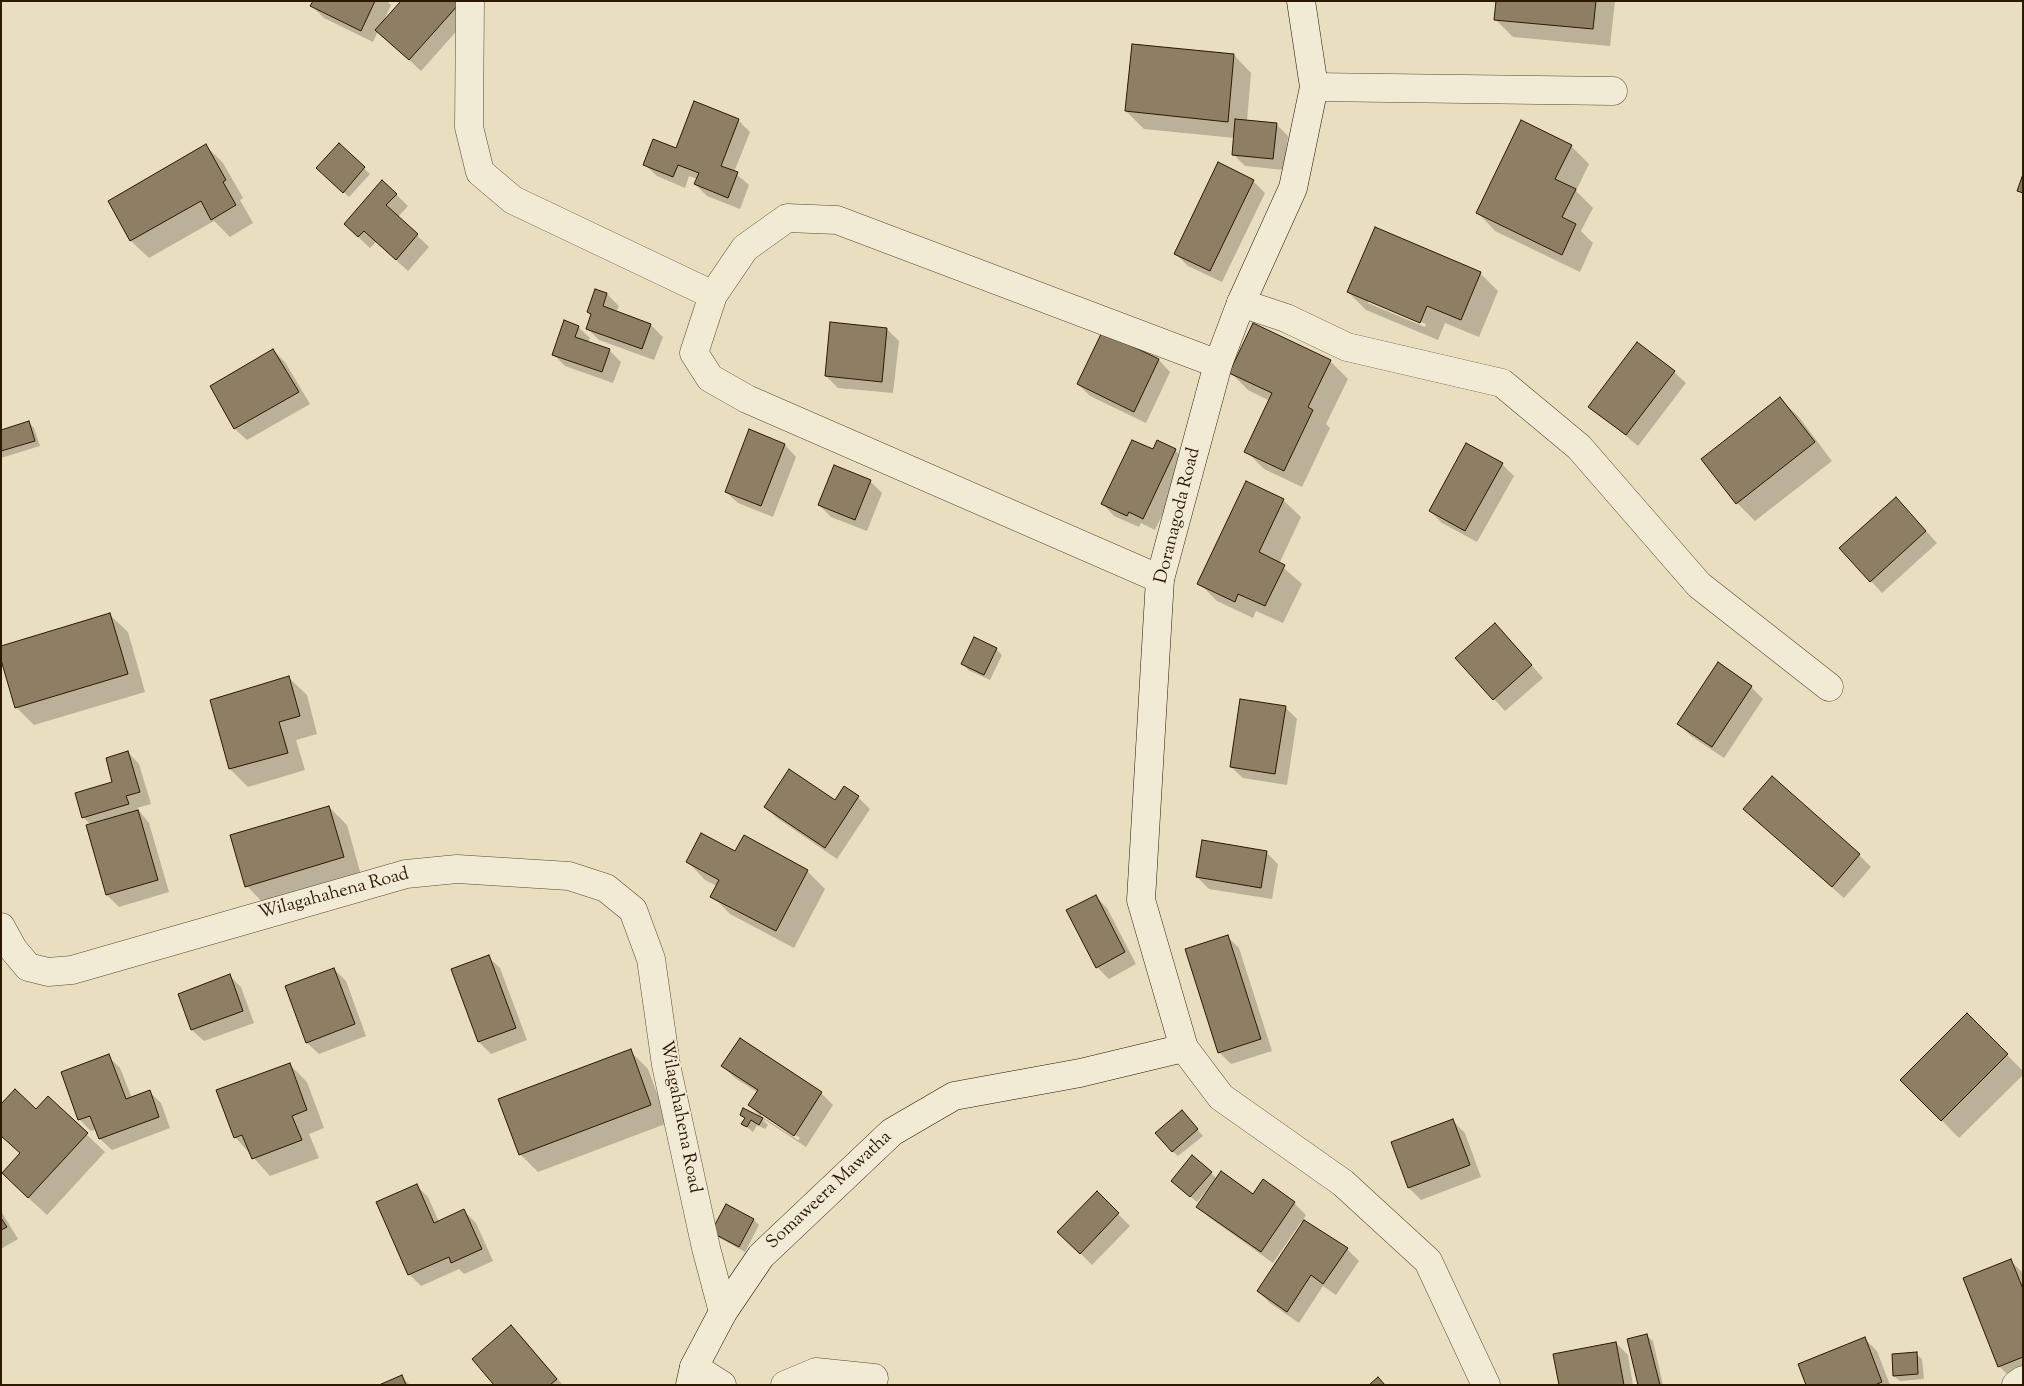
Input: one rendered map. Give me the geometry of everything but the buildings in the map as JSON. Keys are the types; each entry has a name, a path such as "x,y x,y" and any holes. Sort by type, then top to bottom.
{"street":[{"path":"470,1 469,127 480,172 513,200 713,295"},
{"path":"1301,1 1314,86 1613,91"},
{"name":"Doranagoda Road","path":"1184,1048 1141,900 1160,579 1218,364 1242,303 1293,188 1314,86"},
{"path":"1160,579 747,399 710,378 694,353 713,295 745,248 787,218 837,220 1218,364"},
{"path":"1242,303 1286,318 1348,347 1502,383 1579,447 1699,585 1829,686"},
{"name":"Wilagahahena Road","path":"1,927 13,949 28,967 56,971 72,970 406,874 457,869 569,876 606,888 633,910 651,959 666,1065 706,1248 723,1312"},
{"path":"1184,1048 1221,1097 1343,1184 1428,1261 1486,1385"},
{"name":"Somaweera Mawatha","path":"692,1376 723,1312 760,1256 892,1132 954,1096 1080,1073 1184,1048"},
{"path":"785,1385 816,1372 874,1378"},
{"path":"692,1376 722,1385"},
{"path":"2016,1385 2023,1380"}]}
